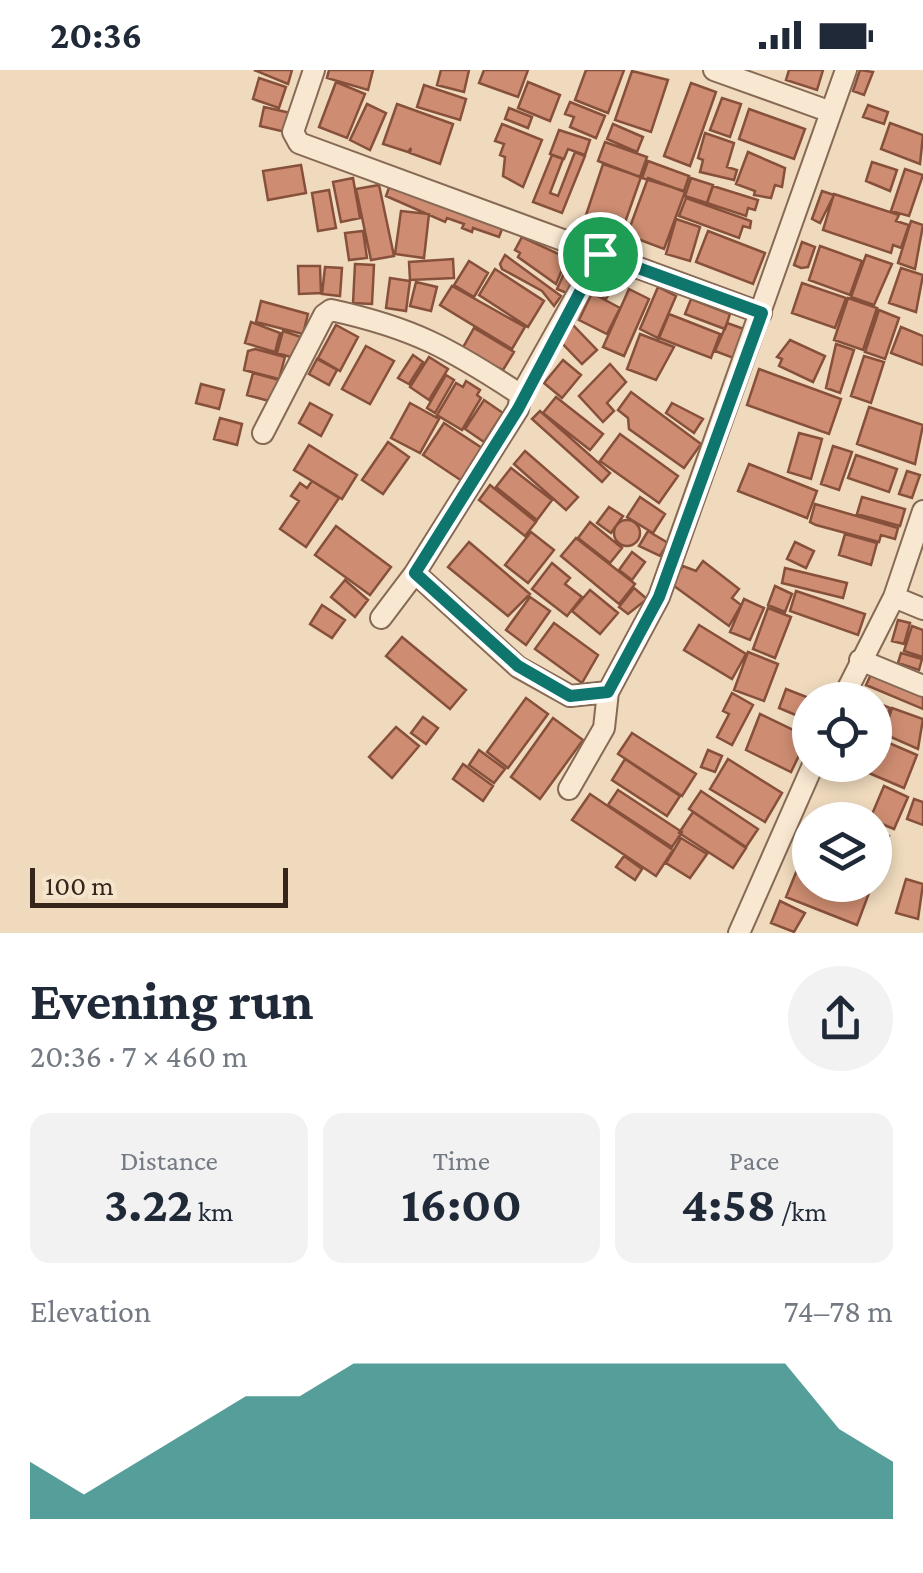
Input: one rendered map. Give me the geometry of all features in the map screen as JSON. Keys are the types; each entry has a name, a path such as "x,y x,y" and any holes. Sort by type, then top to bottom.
{"street":[{"path":"314,70 293,132 299,143 762,313"},
{"path":"714,70 831,112"},
{"path":"570,789 604,728 608,692 659,597 846,70"},
{"path":"381,618 415,573 518,409 522,395 600,254"},
{"path":"263,433 330,310 385,322 443,344 522,395"},
{"path":"850,682 894,597 923,511"},
{"path":"415,573 518,666 570,696 608,692"},
{"path":"894,597 923,609"},
{"path":"860,660 923,686"},
{"path":"739,933 806,782"}],"building":[{"path":"254,70 292,70 288,84"},
{"path":"329,70 373,70 368,90 327,78"},
{"path":"441,70 469,70 464,92 437,85"},
{"path":"484,70 528,70 518,97 479,83"},
{"path":"586,70 624,70 608,113 575,100"},
{"path":"789,70 823,70 817,90 786,80"},
{"path":"860,70 873,72 864,95 853,91"},
{"path":"632,71 668,80 651,132 615,120"},
{"path":"259,78 286,87 279,108 253,99"},
{"path":"336,82 365,94 347,138 319,127"},
{"path":"528,82 560,95 550,121 518,108"},
{"path":"691,83 716,92 690,166 664,156"},
{"path":"424,85 466,99 460,120 417,107"},
{"path":"722,98 741,104 730,137 710,130"},
{"path":"570,102 605,116 596,138 570,127 574,117 565,114"},
{"path":"367,104 386,113 370,150 350,140"},
{"path":"397,104 453,124 440,164 410,153 411,148 408,152 383,144"},
{"path":"868,105 888,112 884,124 863,117"},
{"path":"264,107 295,114 290,133 260,126"},
{"path":"509,108 532,117 528,128 505,119"},
{"path":"749,109 805,129 794,159 739,139"},
{"path":"890,123 923,135 920,164 881,149"},
{"path":"502,124 542,140 523,187 503,176 505,157 500,155 504,144 495,141"},
{"path":"613,124 643,137 637,152 607,139"},
{"path":"559,130 590,140 585,155 568,149 564,159 550,154"},
{"path":"705,133 734,143 727,167 737,170 734,180 700,172 703,160 698,158"},
{"path":"605,142 647,157 640,177 598,161"},
{"path":"575,152 585,156 562,213 533,202 552,155 563,159 550,193 558,196"},
{"path":"748,152 785,168 782,187 775,185 771,198 754,195 755,191 736,184"},
{"path":"648,161 689,176 684,191 642,178"},
{"path":"872,162 897,170 890,191 866,181"},
{"path":"603,164 641,177 621,234 584,221"},
{"path":"301,165 306,193 268,200 263,171"},
{"path":"905,169 923,175 909,216 891,211"},
{"path":"353,178 360,218 341,222 333,182"},
{"path":"648,178 685,192 664,249 627,235"},
{"path":"691,178 713,185 707,203 685,196"},
{"path":"391,182 504,224 499,237 473,228 472,232 462,228 464,224 447,218 445,222 386,196"},
{"path":"379,185 394,256 371,260 356,189"},
{"path":"713,186 758,200 755,210 748,208 746,216 707,203"},
{"path":"329,190 336,228 318,231 312,193"},
{"path":"822,191 834,195 820,223 812,219"},
{"path":"834,194 899,215 896,221 909,225 901,248 893,245 891,253 823,230"},
{"path":"686,198 751,221 750,228 743,226 739,238 679,216"},
{"path":"401,211 429,214 424,258 395,254"},
{"path":"676,219 700,227 690,261 666,254"},
{"path":"911,221 923,225 915,269 898,263"},
{"path":"363,231 367,258 349,260 345,233"},
{"path":"708,231 765,253 753,284 696,262"},
{"path":"522,237 567,258 556,284 518,257 520,253 515,250"},
{"path":"802,242 815,247 808,267 801,268 794,265"},
{"path":"820,246 862,261 850,295 809,280"},
{"path":"505,255 561,296 554,306 542,291 502,269 500,264"},
{"path":"866,255 892,264 874,305 851,297"},
{"path":"453,259 454,278 410,280 409,262"},
{"path":"570,260 582,266 569,294 557,289"},
{"path":"469,261 488,273 474,297 454,285"},
{"path":"355,264 374,265 372,304 353,303"},
{"path":"298,266 320,266 321,293 299,294"},
{"path":"325,267 342,268 340,296 322,294"},
{"path":"901,268 923,275 916,312 889,303"},
{"path":"495,269 544,301 528,327 479,295"},
{"path":"603,274 616,281 606,299 594,293"},
{"path":"390,278 410,281 406,311 386,308"},
{"path":"416,282 437,287 431,311 410,306"},
{"path":"802,283 846,298 835,328 792,313"},
{"path":"452,286 525,327 512,349 440,305"},
{"path":"658,287 676,296 658,338 640,329"},
{"path":"629,289 649,299 624,356 603,347"},
{"path":"592,293 620,308 607,334 579,320"},
{"path":"848,298 877,308 863,350 834,340"},
{"path":"691,299 730,314 725,329 685,314"},
{"path":"261,301 308,314 303,334 256,322"},
{"path":"879,310 899,318 885,359 865,352"},
{"path":"669,314 720,334 711,358 659,338"},
{"path":"251,322 280,333 275,352 245,343"},
{"path":"727,323 747,330 736,359 715,351"},
{"path":"572,324 597,350 582,364 557,338"},
{"path":"336,325 358,337 340,371 318,358"},
{"path":"901,327 923,336 923,365 891,353"},
{"path":"474,328 514,352 503,370 461,351"},
{"path":"283,331 301,337 294,358 277,353"},
{"path":"640,334 674,347 656,380 627,369"},
{"path":"790,340 825,356 813,382 779,366 782,359 777,357"},
{"path":"836,344 854,350 840,393 826,388"},
{"path":"366,346 394,361 370,404 342,389"},
{"path":"255,349 285,357 279,379 244,370 248,351"},
{"path":"413,355 423,362 409,384 398,378"},
{"path":"864,356 884,362 871,403 851,396"},
{"path":"429,357 448,369 429,400 410,387"},
{"path":"317,359 337,370 329,385 309,374"},
{"path":"563,360 581,375 562,398 544,383"},
{"path":"610,364 626,382 607,403 614,411 603,422 579,396"},
{"path":"759,369 841,399 829,434 747,405"},
{"path":"253,373 283,381 279,396 271,395 269,401 247,395"},
{"path":"446,375 454,380 435,413 427,408"},
{"path":"466,381 480,390 477,395 481,398 462,430 437,415 456,383 463,387"},
{"path":"201,384 224,390 219,409 196,403"},
{"path":"631,392 701,444 684,468 629,429 628,418 618,410"},
{"path":"556,397 603,434 590,450 543,413"},
{"path":"484,400 503,413 484,442 465,429"},
{"path":"310,403 332,415 321,436 299,423"},
{"path":"410,403 439,419 420,453 391,438"},
{"path":"672,403 703,419 694,433 666,413"},
{"path":"869,407 923,425 915,464 857,444"},
{"path":"540,411 610,473 602,482 532,419"},
{"path":"220,418 242,424 237,445 214,439"},
{"path":"444,423 482,448 465,483 423,455"},
{"path":"799,433 822,439 811,479 788,472"},
{"path":"620,434 678,476 659,503 600,461"},
{"path":"388,442 409,457 383,494 362,480"},
{"path":"309,445 357,475 342,499 294,470"},
{"path":"833,446 852,452 839,490 821,484"},
{"path":"525,451 578,497 566,510 514,464"},
{"path":"856,455 897,469 889,492 848,478"},
{"path":"749,464 817,491 807,518 738,491"},
{"path":"511,468 552,500 537,520 496,487"},
{"path":"907,471 920,475 912,498 899,494"},
{"path":"312,481 339,498 306,547 280,529 299,501 291,496 300,483 307,488"},
{"path":"490,485 536,522 525,536 479,500"},
{"path":"640,497 665,514 653,533 627,517"},
{"path":"862,497 905,509 900,526 857,514"},
{"path":"815,504 898,528 895,539 881,535 879,542 816,525 810,522"},
{"path":"609,507 623,516 611,533 597,523"},
{"path":"627,520 636,524 640,533 636,542 627,546 618,542 614,533 618,524"},
{"path":"590,522 622,548 610,563 578,538"},
{"path":"336,526 391,567 370,595 315,555"},
{"path":"648,531 668,543 660,556 639,546"},
{"path":"531,532 554,550 528,583 505,565"},
{"path":"845,534 877,543 871,565 839,555"},
{"path":"576,538 635,584 619,604 561,556"},
{"path":"469,542 530,594 508,616 448,567"},
{"path":"795,542 814,551 806,568 787,559"},
{"path":"632,552 645,562 632,580 619,570"},
{"path":"703,561 739,589 732,598 741,605 729,626 670,583 683,566 696,571"},
{"path":"552,563 570,578 565,584 582,597 567,616 532,589"},
{"path":"785,568 847,583 843,598 782,583"},
{"path":"345,580 368,600 355,617 331,597"},
{"path":"775,586 792,594 785,612 768,605"},
{"path":"634,588 647,599 628,614 619,607"},
{"path":"590,590 618,613 600,634 572,611"},
{"path":"796,591 865,614 858,635 790,611"},
{"path":"530,597 550,611 526,645 506,630"},
{"path":"744,599 764,608 750,640 730,632"},
{"path":"322,605 345,620 332,638 310,624"},
{"path":"768,608 791,617 775,658 753,649"},
{"path":"898,620 910,623 904,644 892,641"},
{"path":"554,623 598,655 582,683 535,649"},
{"path":"699,625 746,654 732,679 684,650"},
{"path":"912,626 923,630 923,657 904,651"},
{"path":"402,637 466,690 450,709 386,656"},
{"path":"748,652 778,664 764,701 734,690"},
{"path":"901,653 922,659 919,670 898,663"},
{"path":"873,670 923,691 923,709 892,696 892,682 867,682"},
{"path":"786,689 792,691 792,713 779,708"},
{"path":"732,693 753,705 732,745 717,737 729,714 723,711"},
{"path":"526,698 548,714 508,768 487,752"},
{"path":"892,708 923,719 918,749 892,738"},
{"path":"760,714 792,729 791,772 746,750"},
{"path":"423,717 438,728 426,744 411,733"},
{"path":"553,718 583,740 540,799 511,777"},
{"path":"396,727 419,746 392,778 369,757"},
{"path":"632,733 696,774 682,796 618,754"},
{"path":"892,744 917,755 904,788 890,782"},
{"path":"479,750 505,769 494,783 469,765"},
{"path":"708,750 722,756 715,772 701,767"},
{"path":"625,759 680,796 667,816 612,780"},
{"path":"728,759 782,793 765,822 710,789"},
{"path":"463,764 493,786 483,801 453,779"},
{"path":"884,786 908,797 894,829 892,802 877,802"},
{"path":"618,790 682,832 672,847 608,805"},
{"path":"701,791 758,829 746,847 689,809"},
{"path":"590,794 673,850 656,876 572,820"},
{"path":"914,799 923,802 923,825 907,819"},
{"path":"693,812 746,848 733,868 679,833"},
{"path":"681,838 707,854 690,878 666,863"},
{"path":"624,856 642,869 635,880 616,867"},
{"path":"906,879 923,884 918,919 896,913"},
{"path":"780,901 805,913 794,932 771,923"},
{"path":"799,902 866,902 857,925"}],"route":[{"path":"600,254 762,313 659,597 608,692 578,697 518,666 415,573 518,409 522,395 600,254"}]}
